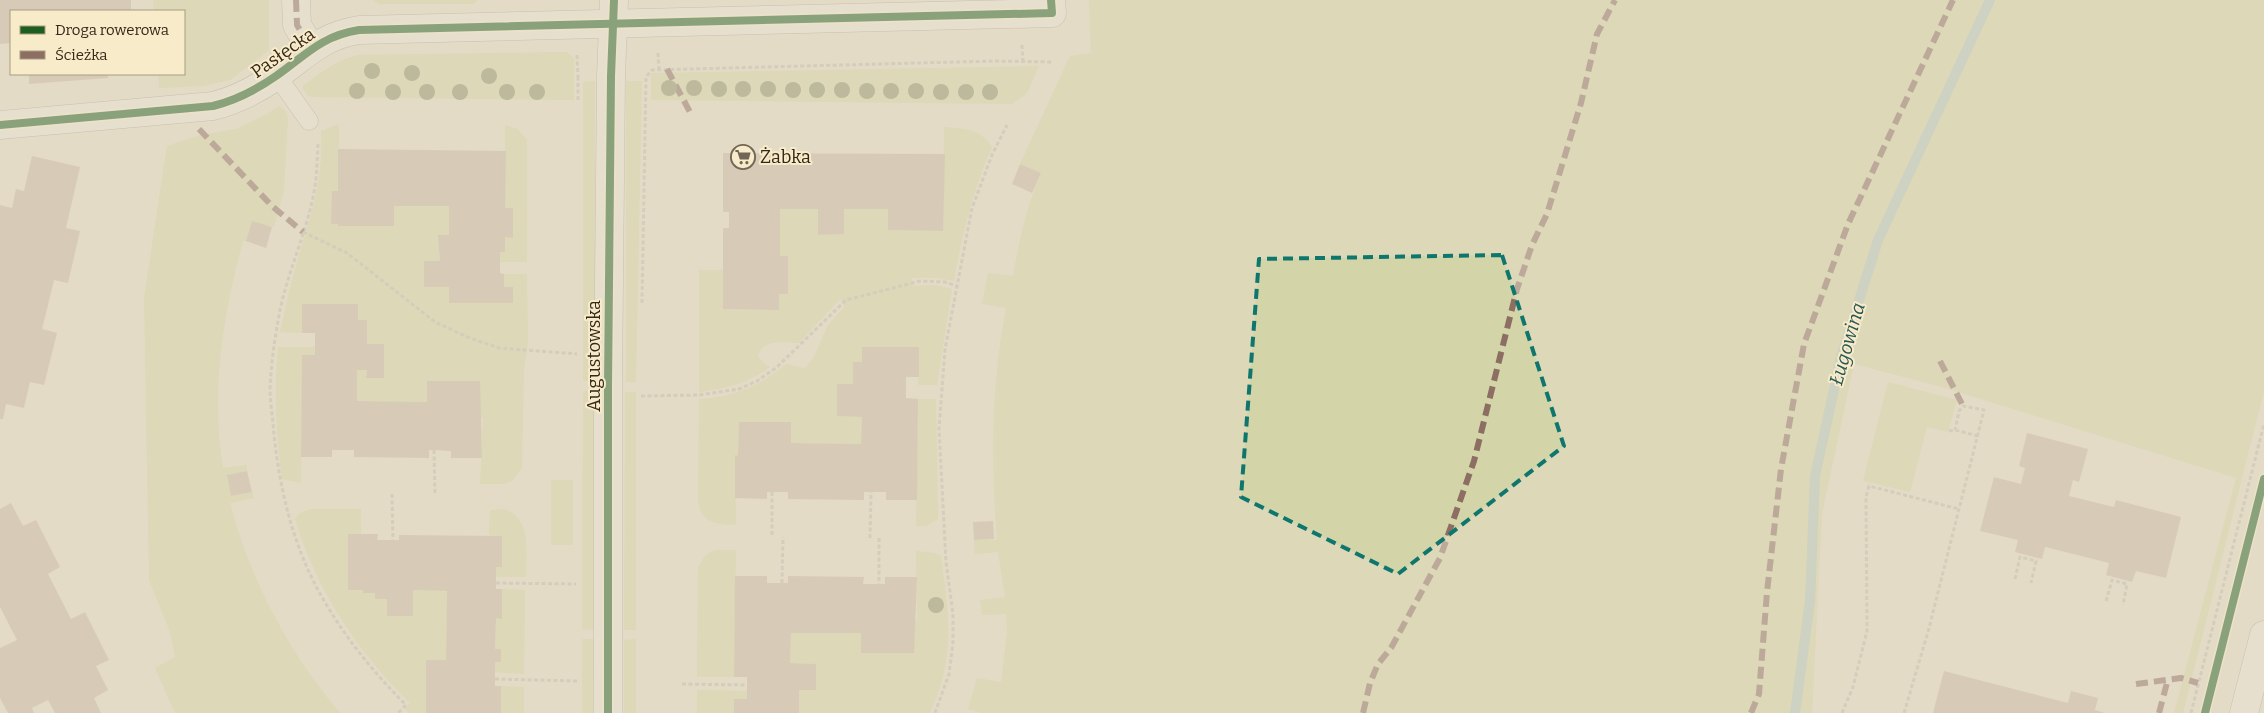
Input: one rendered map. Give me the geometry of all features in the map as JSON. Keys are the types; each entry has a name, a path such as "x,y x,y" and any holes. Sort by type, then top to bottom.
{"street":[{"path":"296,0 297,25 311,49"},
{"name":"Pasłęcka","path":"0,124 214,106 234,101 277,76 311,49 339,33 359,30 614,12 1052,13 1052,0"},
{"name":"Augustowska","path":"608,713 608,357 611,76 614,12"},
{"path":"2244,713 2264,635"}],"lane":[{"path":"277,76 313,129"}],"path":[{"path":"642,312 646,77 652,70 994,61 1054,62"},
{"path":"935,713 949,674 953,642 953,614 946,562 938,429 944,349 972,208 992,155 1007,125"},
{"path":"313,129 317,172 313,198 286,284 274,349 270,390 278,474 291,523 306,563 325,602 348,638 380,679 406,705 398,713"},
{"path":"303,232 347,253 435,322 470,338 499,348 578,354"},
{"path":"641,396 699,395 739,389 778,367 846,300 920,281 945,282 957,286"},
{"path":"641,387 641,406"},
{"path":"1904,713 1926,642 1984,410 1963,406 1959,411 1955,430"},
{"path":"2191,713 2264,424"},
{"path":"1949,430 1978,436"},
{"path":"434,450 435,495"},
{"path":"1842,713 1853,687 1868,631 1866,496 1869,486 1959,509"},
{"path":"772,492 772,537"},
{"path":"870,538 871,492"},
{"path":"392,494 393,540"},
{"path":"782,583 783,537"},
{"path":"879,538 879,584"},
{"path":"2015,579 2020,556 2036,561 2031,583"},
{"path":"2106,601 2112,580 2127,584 2123,605"},
{"path":"496,583 576,584"},
{"path":"495,679 576,681"},
{"path":"682,684 747,685"}],"highlighted area":[{"path":"1502,255 1564,446 1398,574 1241,497 1259,259"}],"green space":[{"path":"153,0 269,0 269,50 230,80 204,86 159,88 158,75 185,75 185,10 154,10"},
{"path":"373,0 477,0 474,4 379,4"},
{"path":"1089,0 2264,0 2264,391 2183,713 2174,713 2236,478 1942,387 1854,364 1822,514 1812,713 981,713 968,709 977,678 1001,682 1007,633 1006,614 982,615 980,600 1005,597 998,552 975,554 974,540 997,540 993,453 995,395 997,366 1006,308 982,304 988,273 1013,276 1024,224 1041,173 1020,164 1070,56 1091,53"},
{"path":"567,52 574,58 574,100 314,97 308,96 302,87 335,64 357,55"},
{"path":"1039,66 1027,93 1012,104 651,100 651,73"},
{"path":"595,81 595,381 583,381 583,82"},
{"path":"626,81 642,81 636,382 626,382"},
{"path":"279,106 286,112 288,118 284,190 274,227 252,222 246,241 243,241 229,301 220,356 218,412 220,440 223,468 247,465 247,471 227,475 231,496 252,492 254,498 230,503 260,588 273,614 304,665 340,713 175,713 155,668 175,657 170,632 149,580 144,298 167,146 200,135 236,129"},
{"path":"339,124 338,191 332,191 332,224 338,224 339,226 394,226 394,206 449,206 449,235 438,235 440,261 424,261 424,287 504,287 504,274 527,274 528,342 524,370 522,468 512,481 504,484 480,484 483,418 480,417 480,382 427,381 427,402 357,401 357,370 367,370 366,377 384,344 367,344 367,320 358,320 358,304 302,304 302,333 280,332 318,184 321,131"},
{"path":"505,125 518,129 527,140 527,262 500,262 500,252 505,252 505,237 512,238 505,208"},
{"path":"944,127 965,129 977,133 992,147 979,179 969,212 954,281 938,278 912,278 913,286 936,285 952,289 937,385 918,385 919,347 863,347 862,362 853,362 853,384 837,384 837,416 862,417 861,444 791,443 791,422 739,422 738,456 735,456 736,525 717,523 707,519 703,515 698,502 699,399 724,396 756,385 786,364 805,368 813,359 828,325 845,306 840,299 799,343 781,342 764,346 758,356 764,364 770,367 753,378 719,389 699,392 699,270 723,270 723,309 778,310 779,294 788,294 788,256 780,256 780,209 818,209 819,235 844,234 844,209 888,209 888,230 943,231"},
{"path":"278,347 315,347 315,355 302,356 301,483 282,479 276,413"},
{"path":"1888,382 1957,400 1948,432 1927,427 1910,492 1863,481"},
{"path":"583,391 594,391 594,630 582,629"},
{"path":"625,392 636,392 636,630 624,630"},
{"path":"918,399 936,399 938,519 926,526 916,526"},
{"path":"551,480 573,480 573,545 551,545"},
{"path":"311,509 361,509 361,534 348,534 348,589 363,590 363,593 375,593 375,599 387,599 387,616 413,590 447,591 446,660 426,660 426,713 409,713 405,709 410,703 356,641 327,595 304,545 295,519 300,513"},
{"path":"504,509 513,513 519,520 526,537 526,577 496,577 496,567 502,567 502,536 489,535 490,510"},
{"path":"716,550 736,550 734,677 697,677 698,568 705,557"},
{"path":"916,551 935,553 941,556 948,617 947,654 944,673 930,713 799,713 799,690 816,664 790,663 791,633 861,633 861,653 913,653 914,620 917,620"},
{"path":"502,589 525,590 524,674 495,672 495,662 501,662 501,649 495,649 496,618 502,618"},
{"path":"582,639 594,639 593,713 582,713"},
{"path":"636,639 636,713 624,713 624,640"},
{"path":"501,686 524,687 524,713 501,713"},
{"path":"697,690 747,691 747,699 734,713 697,713"}],"building":[{"path":"0,0 131,0 131,10 10,10 10,43 0,44"},
{"path":"29,75 108,75 108,78 29,84"},
{"path":"338,149 506,151 505,208 513,208 513,238 505,237 505,252 500,252 500,273 504,274 504,287 513,287 513,303 449,303 449,287 424,287 424,261 440,261 438,235 449,235 449,206 394,206 394,226 338,226 338,224 331,224 332,191 338,191"},
{"path":"723,153 945,154 943,231 888,230 888,209 844,209 844,234 818,235 818,209 780,209 780,256 788,256 788,294 779,294 779,310 723,309 723,228 729,228 729,212 723,212"},
{"path":"32,156 80,167 66,228 80,231 68,283 54,280 42,329 57,333 44,385 30,382 24,408 6,404 3,419 0,419 0,205 12,208 16,189 24,191"},
{"path":"1020,164 1041,173 1032,193 1012,184"},
{"path":"252,221 272,227 266,248 246,241"},
{"path":"302,304 358,304 358,320 367,320 367,344 384,344 384,378 366,378 367,370 357,370 357,401 427,402 427,381 480,381 482,458 451,458 451,451 434,450 429,450 429,458 354,457 354,450 332,450 332,457 301,457 302,355 315,355 315,333 302,333"},
{"path":"862,347 919,347 919,377 906,377 906,398 918,399 917,500 886,500 886,492 864,492 864,500 788,499 788,492 767,492 767,499 735,498 735,455 738,456 739,422 791,422 791,443 861,444 862,417 837,416 837,384 853,384 853,362 862,362"},
{"path":"2027,433 2088,449 2079,482 2073,480 2069,496 2114,507 2116,500 2181,517 2166,578 2136,571 2132,582 2106,575 2109,563 2045,547 2042,559 2015,552 2018,540 1980,531 1994,477 2021,484 2025,468 2019,466"},
{"path":"247,471 252,492 231,496 227,475"},
{"path":"11,503 23,526 36,520 60,567 48,574 71,619 85,612 109,660 96,666 108,690 94,698 101,713 55,713 48,700 32,708 34,713 8,713 0,698 0,648 17,640 0,607 0,509"},
{"path":"993,521 994,539 974,540 973,522"},
{"path":"348,534 378,534 377,540 399,540 399,535 502,536 502,567 496,567 496,589 502,589 502,619 496,618 495,649 501,649 501,662 495,662 495,686 501,686 501,713 426,713 426,660 446,660 447,591 413,590 413,616 387,616 387,599 375,599 375,593 363,593 363,590 348,590"},
{"path":"735,576 767,576 767,583 788,583 788,576 864,577 863,584 885,584 885,577 917,577 914,653 861,653 861,633 791,633 790,663 816,664 816,690 799,690 799,713 734,713 734,699 747,699 747,677 734,677"},
{"path":"1944,671 2068,703 2071,691 2098,698 2095,710 2105,713 1933,713"}],"waterway":[{"name":"Ługowina","path":"1795,713 1810,601 1815,476 1841,358 1878,240 1990,0"}],"marked path":[{"path":"296,0 297,25 311,49"},
{"path":"1363,713 1370,683 1378,664 1391,648 1440,558 1474,461 1517,289 1532,245 1547,214 1581,103 1597,34 1615,0"},
{"path":"1751,713 1759,694 1767,592 1781,469 1804,344 1848,224 1953,0"},
{"path":"667,69 691,114"},
{"path":"199,129 272,206 303,232"},
{"path":"1940,361 1963,406"},
{"path":"2136,684 2181,678 2198,683"},
{"path":"2159,713 2168,679"}],"cycle path":[{"path":"608,713 608,386 611,76 614,0"},
{"path":"0,125 222,104 261,86 314,47 334,37 359,30 1052,13 1051,0"},
{"path":"2205,713 2264,479"}],"place":[{"name":"Żabka","path":"743,157"}]}
